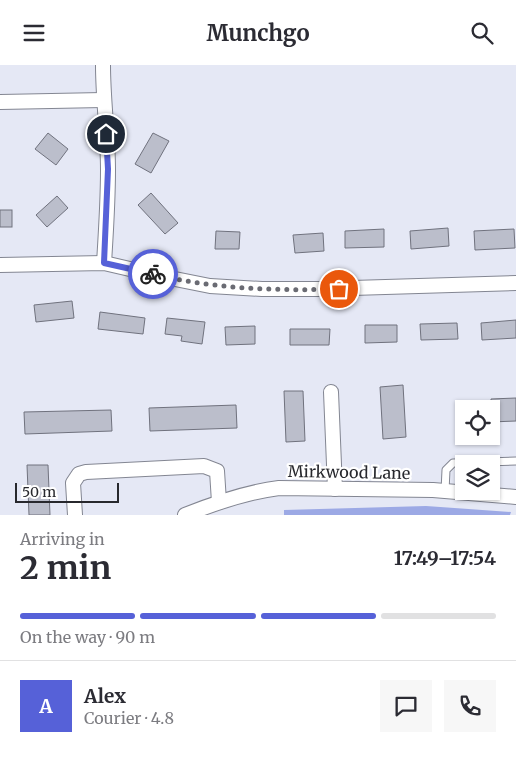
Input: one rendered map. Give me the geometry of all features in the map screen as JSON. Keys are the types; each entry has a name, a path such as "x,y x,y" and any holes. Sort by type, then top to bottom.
{"street":[{"path":"103,65 103,100 108,169 104,263"},
{"path":"0,102 103,100"},
{"path":"0,265 104,263 210,285 262,289 516,283"},
{"path":"331,393 335,489"},
{"path":"75,515 73,483 79,474 86,472 204,466 217,471 219,502"},
{"name":"Mirkwood Lane","path":"185,515 219,502 262,490 279,488 445,491 516,497"}],"lane":[{"path":"445,491 446,469 453,463 516,461"}],"shaded area":[{"path":"426,506 511,512 510,515 284,515 284,510"}],"building":[{"path":"48,133 68,149 56,165 35,149"},
{"path":"153,133 169,141 151,173 135,164"},
{"path":"151,193 178,223 165,234 138,205"},
{"path":"57,196 68,208 47,227 36,215"},
{"path":"0,210 12,210 12,227 0,227"},
{"path":"448,228 449,246 411,249 410,231"},
{"path":"384,229 384,247 345,248 345,231"},
{"path":"514,229 515,248 475,250 474,231"},
{"path":"216,231 240,232 239,249 215,249"},
{"path":"323,233 324,251 295,253 293,235"},
{"path":"72,301 74,318 36,322 34,305"},
{"path":"100,312 145,318 143,334 98,329"},
{"path":"167,318 205,322 202,344 181,341 182,336 165,334"},
{"path":"516,320 516,338 482,340 481,323"},
{"path":"457,323 458,339 421,340 420,324"},
{"path":"365,325 397,325 397,342 365,343"},
{"path":"255,326 255,344 226,345 225,327"},
{"path":"290,329 330,329 329,345 290,345"},
{"path":"403,385 406,437 383,439 380,387"},
{"path":"284,391 303,391 305,441 286,442"},
{"path":"516,398 516,421 500,422 500,400 491,399"},
{"path":"236,405 237,428 150,431 149,408"},
{"path":"111,410 112,431 25,434 24,412"},
{"path":"27,465 48,465 50,515 29,515"}],"way so far":[{"path":"153,274 210,285 262,289 339,289"}],"route":[{"path":"106,134 108,169 104,263 153,274"}]}
